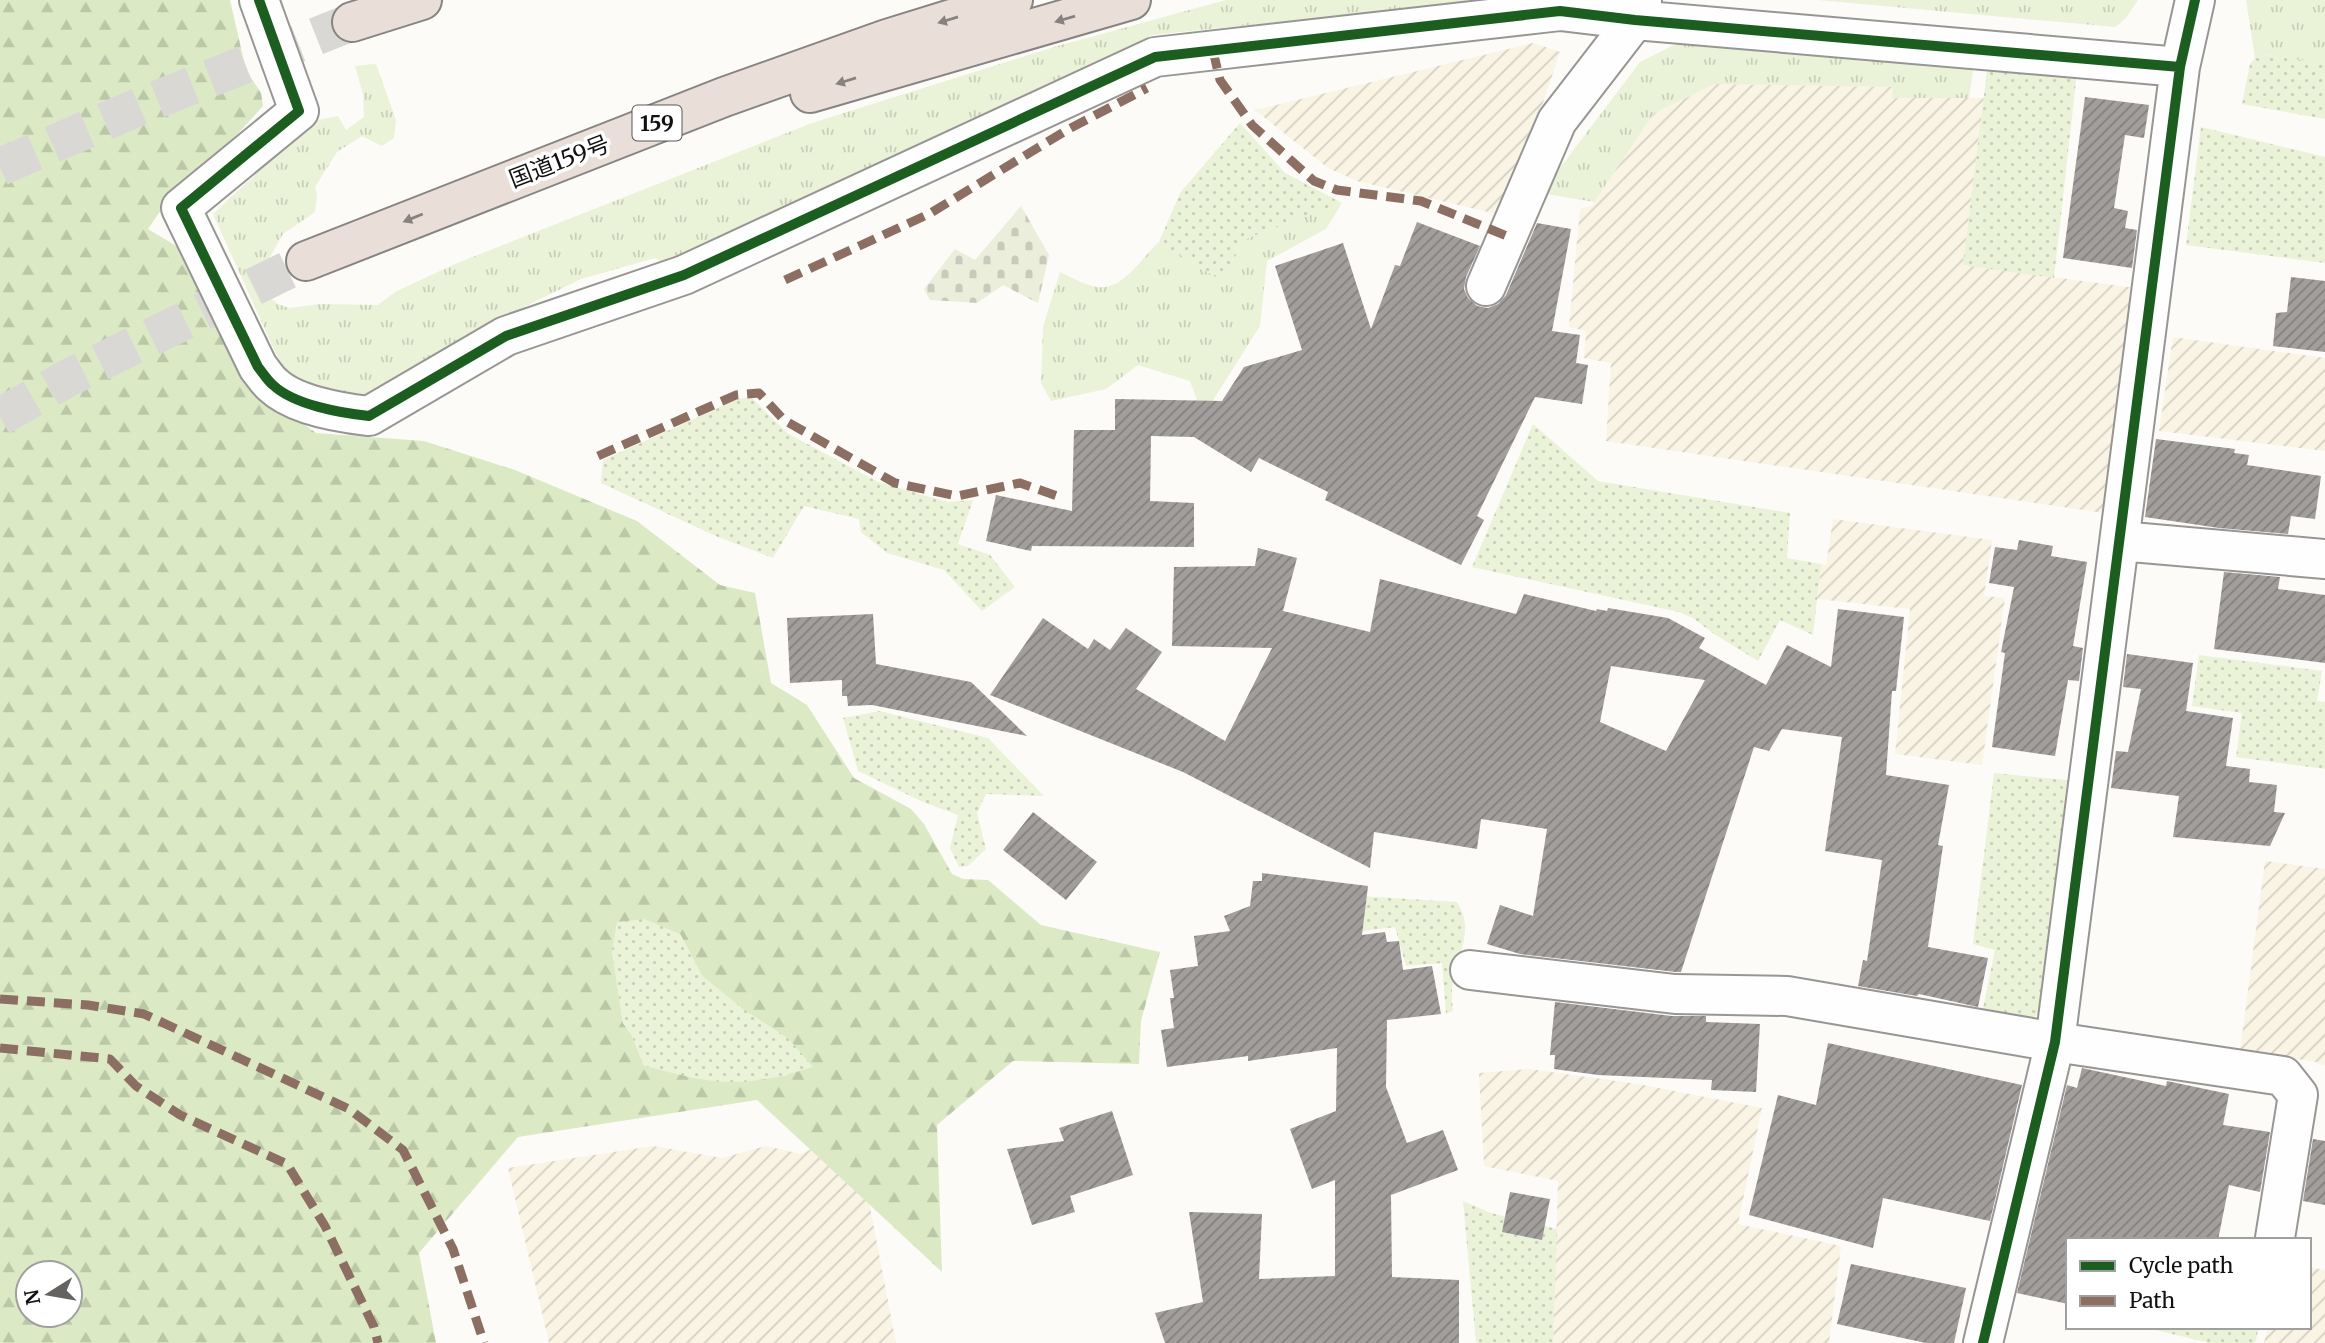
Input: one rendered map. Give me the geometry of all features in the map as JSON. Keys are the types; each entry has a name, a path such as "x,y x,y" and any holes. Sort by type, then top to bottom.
{"highway":[{"path":"352,22 422,0"},
{"name":"国道159号","path":"306,261 724,97 887,39 1013,0"},
{"name":"159","path":"458,201 888,68 1130,0"}],"street":[{"path":"259,0 299,111 181,208 258,367 273,386 292,399 347,414 369,416 506,336 684,275 1155,57 1560,11 1639,10 2179,67"},
{"path":"1983,1343 2055,1042 2179,67 2195,0"},
{"path":"1486,286 1557,121 1639,10"},
{"path":"2120,541 2325,559"},
{"path":"1469,970 1675,994 1787,996 2055,1042 2283,1076 2298,1095 2275,1238"}],"shaded area":[{"path":"1533,43 1560,52 1505,216 1357,181 1328,168 1255,110"},
{"path":"1715,84 1894,87 1892,98 1984,98 1963,265 2143,289 2111,514 1606,441 1611,363 1584,358 1586,331 1569,327 1580,209 1591,206 1654,113"},
{"path":"2173,337 2325,358 2325,451 2159,431"},
{"path":"1833,519 1992,540 1984,596 2005,598 1982,765 1895,754 1910,609 1817,599 1821,564 1826,565"},
{"path":"2265,861 2325,869 2325,1065 2240,1051"},
{"path":"1529,1069 1638,1084 1762,1108 1738,1224 1841,1246 1829,1343 1553,1343 1558,1181 1484,1166 1479,1073"},
{"path":"855,1129 896,1343 549,1343 508,1168 653,1146 722,1158 766,1146 801,1154"},
{"path":"2311,1267 2325,1270 2325,1343 2264,1343 2268,1329 2311,1329"}],"green space":[{"path":"0,0 230,0 246,70 261,93 263,106 225,148 176,188 148,229 178,247 235,359 253,386 316,433 424,441 515,470 637,521 720,585 755,593 771,683 807,705 854,778 911,809 924,824 952,874 963,879 988,880 1041,925 1160,952 1141,1021 1139,1064 1013,1061 937,1125 942,1272 757,1100 518,1137 419,1253 436,1343 0,1343","holes":["680,934 702,976 740,1007 788,1075 736,1082 695,1078 644,1065 631,1034 623,1023 612,950"]},
{"path":"1226,0 1495,0 1152,35 1121,53 664,263 655,258 581,279 497,320 360,403 316,388 282,367 213,214 313,121 338,116 346,130 364,117 363,94 355,66 376,64 396,120 394,138 382,146 362,136 337,152 315,187 315,212 283,234 266,264 267,295 278,304 289,308 320,304 378,305 395,292 455,264 812,123 1054,47"},
{"path":"1818,0 2138,0 2126,18 2115,27"},
{"path":"2246,0 2325,0 2325,64 2268,55 2255,58"},
{"path":"1680,42 1974,64 1969,98 1892,98 1893,87 1715,84 1654,113 1594,202 1541,193 1640,62"},
{"path":"2268,55 2325,64 2325,119 2242,104 2250,64 2255,58"},
{"path":"1988,63 2077,72 2054,278 1963,265"},
{"path":"1240,123 1285,173 1342,203 1248,238 1219,279 1159,242 1180,193"},
{"path":"2201,127 2325,157 2325,263 2186,245"},
{"path":"1342,203 1326,229 1267,261 1260,326 1203,416 1190,381 1138,365 1106,389 1051,401 1041,383 1043,327 1060,272 1088,285 1106,287 1123,279 1159,242 1219,279 1248,238"},
{"path":"1021,206 1049,255 1038,303 1003,285 977,303 930,300 924,289 955,249 975,260"},
{"path":"751,397 787,433 878,482 948,502 973,500 958,544 990,555 1015,587 982,611 944,570 887,553 861,532 859,519 804,506 773,558 718,537 601,483 603,460 738,399"},
{"path":"1533,424 1598,481 1790,513 1787,558 1821,564 1813,635 1780,620 1758,661 1693,618 1679,612 1472,567"},
{"path":"2199,655 2322,671 2317,701 2325,702 2325,769 2236,757 2242,713 2192,706"},
{"path":"880,711 988,738 1044,796 986,794 977,813 986,849 968,866 959,867 950,848 958,815 923,802 858,771 843,718"},
{"path":"1994,773 2076,781 2043,1011 2028,1021 1982,1013 1995,950 1973,944"},
{"path":"1360,896 1457,902 1465,922 1465,932 1452,985 1453,1011 1446,1014 1442,963 1406,966 1395,927 1300,939"},
{"path":"644,919 680,934 702,976 740,1007 789,1039 813,1067 775,1077 725,1082 644,1066 631,1034 623,1023 612,950 617,922"},
{"path":"1463,1201 1491,1213 1557,1229 1553,1343 1476,1343"},
{"path":"2151,1329 2258,1329 2255,1343 2210,1343"}],"building":[{"path":"2085,97 2149,105 2144,138 2125,135 2114,208 2128,211 2125,228 2137,230 2132,268 2063,258"},
{"path":"1417,222 1480,246 1466,277 1464,289 1468,298 1477,306 1488,308 1498,304 1506,295 1537,223 1571,229 1552,331 1580,335 1576,363 1588,365 1582,404 1535,397 1477,516 1484,520 1461,565 1325,500 1328,492 1259,458 1251,472 1194,437 1151,436 1150,501 1194,503 1194,547 1032,546 1031,551 986,541 996,495 1072,511 1074,430 1115,430 1115,399 1222,401 1244,367 1302,350 1275,266 1343,243 1371,329 1395,265 1400,266"},
{"path":"2291,277 2325,281 2325,352 2273,346 2276,313 2287,312"},
{"path":"2156,439 2235,449 2234,453 2249,455 2247,465 2321,476 2315,519 2291,516 2288,534 2219,528 2145,517"},
{"path":"2019,540 2053,546 2051,556 2087,562 2073,646 2083,648 2079,681 2068,680 2055,756 1992,747 2005,653 2001,652 2014,587 1989,583 1995,547 2017,550"},
{"path":"1258,548 1297,558 1283,611 1370,632 1380,579 1516,614 1524,594 1596,611 1607,611 1608,608 1668,618 1705,638 1699,648 1766,685 1787,645 1831,667 1838,609 1904,617 1896,691 1892,691 1886,775 1949,785 1938,845 1943,846 1928,947 1988,958 1978,1007 1919,994 1917,996 1858,986 1863,960 1867,961 1882,860 1825,851 1842,737 1782,729 1769,751 1754,747 1681,972 1676,972 1520,954 1487,944 1500,905 1533,916 1547,829 1481,819 1477,849 1374,832 1370,868 1183,772 990,695 1043,618 1088,649 1094,639 1110,650 1126,628 1162,652 1136,689 1225,741 1272,648 1172,646 1174,567 1255,566","holes":["1611,666 1705,680 1666,751 1600,722"]},
{"path":"2224,572 2280,577 2278,589 2325,595 2325,663 2214,649"},
{"path":"873,614 876,664 971,682 1027,736 872,705 848,706 847,696 842,696 842,680 790,683 787,618"},
{"path":"2127,654 2193,663 2186,711 2233,718 2226,766 2250,769 2249,782 2277,785 2274,812 2285,813 2270,846 2173,837 2179,796 2111,788 2116,751 2128,752 2141,689 2123,687"},
{"path":"1033,812 1097,862 1066,900 1003,850"},
{"path":"1262,873 1368,886 1362,935 1385,932 1387,942 1399,941 1403,970 1432,966 1441,1014 1387,1020 1386,1087 1407,1143 1443,1130 1458,1170 1391,1195 1392,1277 1459,1280 1459,1343 1165,1343 1155,1313 1203,1302 1189,1212 1262,1214 1259,1279 1335,1276 1335,1180 1312,1189 1290,1129 1336,1111 1337,1048 1248,1061 1248,1056 1167,1067 1161,1030 1174,1028 1170,970 1198,966 1194,936 1230,931 1224,916 1250,906 1253,881 1262,881"},
{"path":"1555,1002 1672,1016 1706,1016 1706,1022 1760,1024 1756,1092 1711,1090 1712,1080 1598,1075 1554,1069 1555,1055 1550,1055"},
{"path":"1828,1043 2022,1085 1990,1221 1883,1198 1873,1248 1749,1215 1778,1095 1816,1105"},
{"path":"2082,1068 2166,1086 2167,1081 2229,1094 2223,1125 2270,1132 2260,1192 2229,1185 2218,1238 2066,1238 2066,1304 2017,1293 2067,1085 2077,1088"},
{"path":"1112,1111 1133,1175 1070,1196 1075,1212 1032,1225 1007,1149 1064,1141 1059,1128"},
{"path":"2313,1139 2325,1141 2325,1205 2303,1201"},
{"path":"1510,1192 1550,1199 1542,1240 1502,1232"},
{"path":"1851,1264 1966,1288 1954,1343 1926,1343 1837,1324"}],"tunnel":[{"path":"0,167 143,105 352,22"},
{"path":"0,417 68,378 306,261"}],"marked path":[{"path":"1213,51 1220,80 1252,125 1314,181 1337,190 1421,201 1507,236"},
{"path":"785,280 929,214 1067,130 1147,88"},
{"path":"598,456 736,395 759,393 784,420 895,483 957,496 1020,483 1057,496"},
{"path":"0,999 88,1005 144,1014 349,1109 403,1150 453,1249 484,1343"},
{"path":"0,1048 110,1059 136,1086 180,1115 287,1164 325,1226 374,1327 378,1343"}],"cycle path":[{"path":"259,0 299,111 181,208 258,367 269,381 282,392 305,403 369,416 506,336 684,275 1155,57 1560,11 1635,20 2180,67 2195,0"},
{"path":"1983,1343 2055,1042 2180,67"}]}
